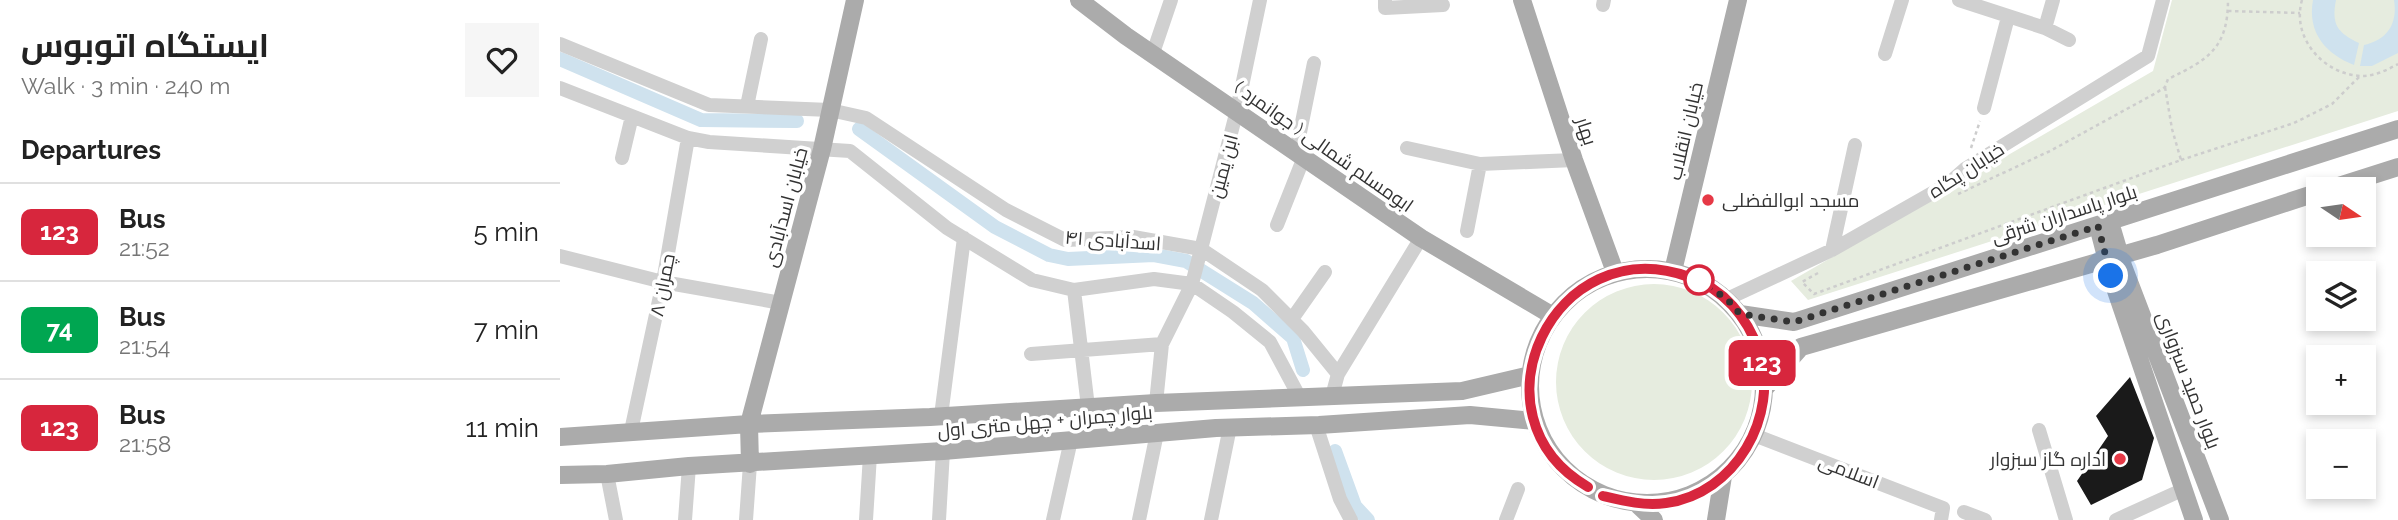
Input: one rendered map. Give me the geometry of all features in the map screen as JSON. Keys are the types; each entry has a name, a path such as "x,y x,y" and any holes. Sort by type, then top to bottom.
{"main road":[{"name":"خیابان اسدآبادی","path":"750,464 749,424 822,149 855,0"},
{"name":"بهار","path":"1522,0 1574,160 1615,272"},
{"name":"خیابان انقلاب","path":"1673,271 1738,0"},
{"name":"ابومسلم شمالی ( جوانمرد )","path":"1090,4 1104,20 1421,238 1553,316"},
{"name":"بلوار پاسداران شرقی","path":"1740,314 1794,322 2398,129"},
{"path":"2367,177 2398,167"},
{"path":"1765,388 1801,347 2087,265 2306,196"},
{"path":"2104,224 2113,257"},
{"name":"بلوار حمید سبزواری","path":"2113,257 2111,276 2194,520"},
{"name":"بلوار حمید سبزواری","path":"2113,257 2220,520"},
{"path":"2087,265 2111,276"},
{"path":"1644,268 1673,271 1699,280 1727,299 1754,336 1762,362 1765,388 1762,412 1754,435 1741,457 1723,476 1697,493 1678,500 1637,504 1603,496 1573,479 1549,453 1534,421 1530,375 1537,344 1553,316 1580,289 1615,272 1644,268"},
{"name":"بلوار چمران + چهل متری اول","path":"560,437 749,424 1156,403 1462,391 1530,375"},
{"name":"بلوار چمران + چهل متری اول","path":"560,475 943,451 1230,428 1470,415 1534,421"},
{"path":"1716,520 1723,476"},
{"path":"1637,504 1654,520"}],"street":[{"path":"1153,53 1171,0"},
{"name":"ابن یمین","path":"1192,284 1237,110 1260,0"},
{"path":"1385,0 1385,8 1443,5"},
{"path":"1885,54 1902,0"},
{"path":"1959,0 2045,27 2070,40"},
{"path":"2045,27 2053,0"},
{"name":"خیابان پگاه","path":"1727,299 1832,250 1948,184 1965,169 2148,56 2163,0"},
{"path":"1984,108 2008,17"},
{"path":"747,106 761,39"},
{"name":"اسدآبادی ۴۱","path":"560,44 709,105 830,110 866,118 1006,210 1065,240 1133,237 1201,249 1262,290 1292,319 1338,374"},
{"path":"1277,225 1300,155 1314,63"},
{"path":"560,88 688,138 709,142 850,151 964,238 1032,280 1074,290 1154,279 1192,284 1270,342 1300,398"},
{"path":"622,158 632,116"},
{"name":"چمران ۸","path":"631,431 663,282 688,138"},
{"path":"1832,250 1855,145"},
{"path":"1407,148 1480,164 1574,160"},
{"path":"1467,231 1480,164"},
{"path":"2064,236 2074,225 2143,204 2155,207"},
{"path":"941,416 964,238"},
{"path":"1332,396 1338,374 1421,238"},
{"path":"560,256 663,282 781,303"},
{"path":"1292,319 1325,272"},
{"path":"1156,403 1162,344 1192,284"},
{"path":"1074,290 1088,407"},
{"path":"1031,354 1162,344"},
{"path":"1316,425 1340,499 1351,520"},
{"path":"1211,520 1230,428"},
{"path":"2039,430 2066,520"},
{"path":"1139,520 1157,433"},
{"name":"اسلامی","path":"1754,435 1942,514"},
{"path":"1053,520 1071,440"},
{"path":"939,520 943,451"},
{"path":"866,520 870,455"},
{"path":"747,520 750,464"},
{"path":"685,520 689,466"},
{"path":"607,474 616,520"},
{"path":"1506,520 1518,489"},
{"path":"2116,520 2182,489"},
{"path":"1964,512 1984,520"}],"path":[{"path":"2181,160 2172,129 2165,87 2168,79 2207,59 2221,42 2228,0"},
{"path":"2302,0 2301,29 2310,48 2325,64 2345,73 2361,75 2383,72 2398,64"},
{"path":"2228,11 2300,13"},
{"path":"1826,268 1802,282 1814,293 2181,160 2294,122 2332,104 2361,75"},
{"path":"1953,197 2050,151 2165,87"},
{"path":"1965,169 1984,108"}],"shaded area":[{"path":"2172,0 2398,0 2398,111 1808,300 1791,281 2153,71"},
{"path":"1654,284 1692,291 1723,313 1745,344 1752,382 1745,420 1723,451 1692,473 1654,480 1616,473 1585,451 1563,420 1556,382 1563,344 1585,313 1616,291"}],"water":[{"path":"2313,0 2336,0 2335,16 2338,27 2346,36 2359,43 2354,65 2335,55 2321,41 2313,23"},
{"path":"2394,0 2398,0 2398,53 2372,66 2360,66 2364,45 2379,39 2389,30 2394,16"}],"building":[{"name":"اداره گاز سبزوار","path":"2130,377 2154,438 2142,480 2091,505 2077,481 2108,436 2096,416"}],"waterway":[{"path":"560,59 701,120 797,121"},
{"path":"859,129 995,227 1049,255 1068,259 1154,255 1186,261 1253,303 1293,338 1303,370"},
{"path":"1335,451 1355,506 1368,520"}],"bus line":[{"name":"123","path":"1588,487 1573,479 1549,453 1534,421 1530,375 1537,344 1553,316 1580,289 1615,272 1644,268 1673,271 1699,280 1727,299 1754,336 1762,362 1765,388 1762,412 1754,435 1741,457 1723,476 1697,493 1668,503 1637,504 1603,496"}],"place":[{"name":"مسجد ابوالفضلی","path":"1708,200"},
{"name":"اداره گاز سبزوار","path":"2120,459"}],"route":[{"path":"1699,280 1727,299 1740,314 1794,322 2098,226 2111,276"}]}
